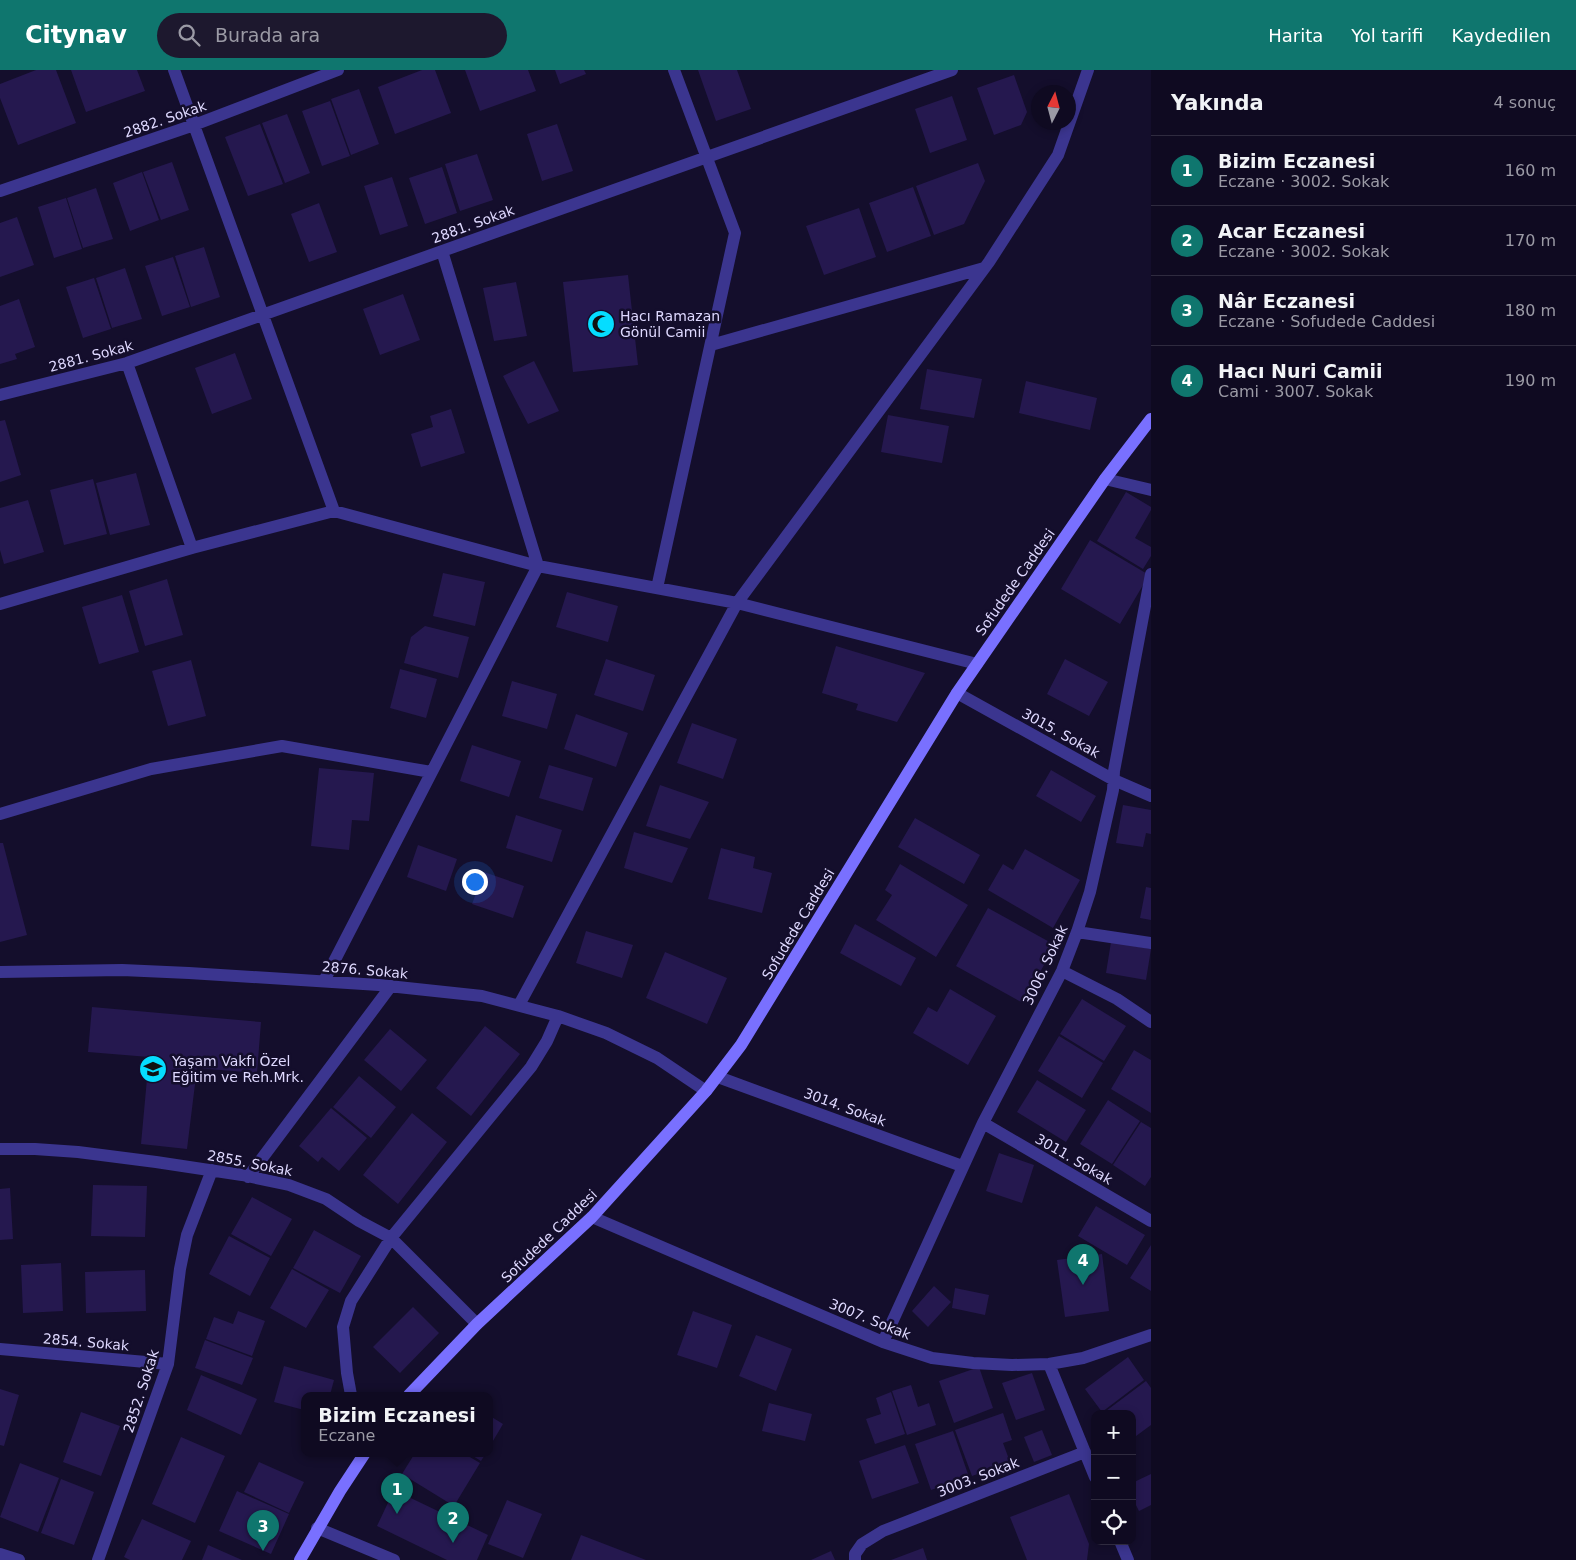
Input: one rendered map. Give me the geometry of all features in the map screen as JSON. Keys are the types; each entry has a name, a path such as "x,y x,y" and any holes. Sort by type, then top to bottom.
{"main road":[{"name":"Sofudede Caddesi","path":"412,1392 477,1324 592,1217 718,1077 741,1045 957,692 1105,479 1151,419"},
{"path":"300,1560 317,1528 362,1457"}],"street":[{"path":"174,70 334,511"},
{"name":"2882. Sokak","path":"0,191 194,125 338,70"},
{"path":"657,588 735,233 674,70"},
{"name":"2881. Sokak","path":"0,395 127,363 952,70"},
{"path":"518,1005 737,603 984,268 1058,155 1088,70"},
{"path":"324,981 538,566 442,251"},
{"path":"711,345 984,268"},
{"path":"127,363 192,548"},
{"path":"1105,479 1151,490"},
{"path":"0,604 192,548 334,511 538,566 737,603 977,664"},
{"name":"3006. Sokak","path":"883,1342 962,1166 1062,970 1077,932 1090,892 1114,780 1151,574"},
{"name":"3015. Sokak","path":"957,692 1114,780 1151,796"},
{"path":"0,814 151,769 282,746 431,772"},
{"path":"1077,932 1151,943"},
{"name":"2876. Sokak","path":"0,972 122,970 324,981 482,996 558,1016 606,1033 657,1058 706,1092"},
{"path":"1062,970 1117,1000 1151,1022"},
{"path":"248,1176 391,986"},
{"path":"350,1392 346,1373 343,1326 351,1301 390,1238 531,1067 558,1016"},
{"name":"3014. Sokak","path":"718,1077 962,1166"},
{"name":"3011. Sokak","path":"983,1123 1151,1221"},
{"name":"2855. Sokak","path":"0,1149 78,1152 212,1170 289,1185 326,1200 390,1238 477,1324"},
{"name":"2852. Sokak","path":"98,1560 168,1364 180,1269 187,1236 212,1170"},
{"name":"3007. Sokak","path":"592,1217 883,1342 932,1358 973,1363 1049,1364 1083,1358 1151,1335"},
{"name":"2854. Sokak","path":"0,1349 168,1364"},
{"path":"1049,1364 1091,1467"},
{"name":"3003. Sokak","path":"855,1560 855,1554 862,1544 883,1531 1085,1452"},
{"path":"317,1528 394,1560"},
{"path":"1122,1545 1128,1560"},
{"path":"0,1554 19,1560"}],"building":[{"path":"36,70 56,70 76,123 18,145 0,98 0,84"},
{"path":"71,70 137,70 145,91 86,112"},
{"path":"422,70 435,70 451,113 395,134 378,87"},
{"path":"465,70 528,70 536,91 480,111"},
{"path":"555,70 584,70 586,74 560,84"},
{"path":"698,70 737,70 751,109 716,121"},
{"path":"1014,75 1027,112 1021,125 994,135 977,88"},
{"path":"359,89 379,144 351,155 331,99"},
{"path":"952,96 967,140 930,153 915,109"},
{"path":"330,101 350,156 322,166 302,111"},
{"path":"287,114 310,173 285,183 262,123"},
{"path":"260,124 283,184 248,196 225,137"},
{"path":"557,124 573,171 542,181 527,134"},
{"path":"477,154 493,200 460,211 445,164"},
{"path":"172,162 189,210 161,220 143,172"},
{"path":"978,163 985,181 964,224 934,235 916,186"},
{"path":"442,167 457,213 425,224 409,178"},
{"path":"142,172 159,220 130,231 113,183"},
{"path":"392,177 408,226 380,235 364,186"},
{"path":"913,187 931,236 887,252 869,203"},
{"path":"96,188 113,239 83,248 67,198"},
{"path":"66,198 82,249 54,258 38,207"},
{"path":"319,203 337,252 309,262 291,214"},
{"path":"859,208 876,257 824,275 806,226"},
{"path":"17,217 34,265 0,277 0,223"},
{"path":"204,247 220,297 191,307 175,256"},
{"path":"173,257 190,307 162,316 145,266"},
{"path":"125,268 142,319 112,328 96,278"},
{"name":"Hacı Ramazan Gönül Camii","path":"628,275 638,365 573,372 563,282"},
{"path":"94,278 111,329 83,338 66,287"},
{"path":"516,282 527,336 494,341 483,288"},
{"path":"403,294 420,340 380,355 363,309"},
{"path":"19,299 35,347 15,354 17,359 0,364 0,306"},
{"path":"235,353 252,399 212,414 195,368"},
{"path":"534,361 559,411 528,424 503,376"},
{"path":"927,369 982,379 974,418 920,409"},
{"path":"1026,381 1097,398 1090,430 1019,413"},
{"path":"451,409 465,453 421,467 411,434 433,427 430,416"},
{"path":"888,415 949,426 942,463 881,452"},
{"path":"5,420 21,475 0,482 0,421"},
{"path":"136,473 150,525 110,535 96,483"},
{"path":"93,479 107,534 64,545 50,490"},
{"path":"1126,492 1151,507 1135,538 1151,547 1151,556 1143,569 1097,541"},
{"path":"28,500 44,552 4,564 0,550 0,508"},
{"path":"1090,540 1149,575 1120,624 1061,589"},
{"path":"443,573 485,582 475,626 433,616"},
{"path":"167,579 183,635 145,646 129,591"},
{"path":"567,592 618,606 608,642 556,627"},
{"path":"122,595 139,652 99,664 82,607"},
{"path":"425,626 469,637 458,678 404,663 411,637"},
{"path":"836,646 925,673 897,722 856,710 858,704 822,693"},
{"path":"606,659 655,675 643,711 594,695"},
{"path":"1065,659 1108,682 1089,716 1047,694"},
{"path":"191,660 206,716 168,726 152,671"},
{"path":"400,669 437,679 426,718 390,708"},
{"path":"512,681 557,694 547,729 502,716"},
{"path":"576,714 628,733 616,767 564,749"},
{"path":"692,723 737,739 723,779 677,763"},
{"path":"472,745 521,761 509,797 460,781"},
{"path":"549,765 593,778 583,811 539,798"},
{"path":"319,768 374,773 369,821 352,820 349,850 311,846"},
{"path":"1051,770 1096,796 1081,822 1036,796"},
{"path":"660,785 709,802 690,839 646,826"},
{"path":"1123,805 1151,810 1151,834 1146,833 1143,847 1116,843"},
{"path":"516,815 562,830 552,862 506,848"},
{"path":"915,818 980,855 964,884 898,847"},
{"path":"634,832 688,848 672,883 624,868"},
{"path":"0,843 3,843 27,935 0,942"},
{"path":"418,845 457,859 446,891 407,877"},
{"path":"721,848 755,857 753,868 772,873 762,913 708,899"},
{"path":"1025,849 1080,880 1053,928 988,890 1003,864 1013,870"},
{"path":"900,864 968,905 936,957 876,920 892,895 885,890"},
{"path":"484,872 524,886 513,918 472,904"},
{"path":"1146,887 1151,888 1151,920 1140,918"},
{"path":"988,908 1055,945 1023,1003 956,966"},
{"path":"855,924 916,958 901,986 840,953"},
{"path":"586,931 633,945 622,978 576,963"},
{"path":"1111,942 1151,949 1146,980 1106,973"},
{"path":"665,952 727,978 707,1024 646,998"},
{"path":"950,989 996,1016 968,1065 913,1033 928,1007 937,1012"},
{"path":"1082,999 1126,1026 1104,1061 1060,1034"},
{"path":"92,1007 261,1022 257,1073 197,1068 187,1149 141,1144 149,1057 88,1052"},
{"path":"485,1026 520,1054 471,1116 436,1088"},
{"path":"390,1029 427,1060 401,1091 364,1060"},
{"path":"1059,1036 1103,1063 1082,1098 1038,1071"},
{"path":"1134,1050 1151,1060 1151,1113 1111,1089"},
{"path":"359,1076 396,1107 371,1138 333,1107"},
{"path":"1037,1080 1086,1110 1066,1142 1017,1112"},
{"path":"1108,1100 1140,1121 1112,1164 1080,1144"},
{"path":"331,1108 367,1138 339,1171 322,1157 318,1162 299,1146"},
{"path":"412,1113 447,1142 398,1204 363,1175"},
{"path":"1141,1122 1151,1128 1151,1177 1145,1186 1113,1165"},
{"path":"999,1153 1034,1165 1022,1203 986,1191"},
{"path":"93,1185 147,1186 145,1237 91,1236"},
{"path":"10,1188 13,1239 0,1240 0,1189"},
{"path":"252,1197 292,1219 271,1256 231,1234"},
{"path":"1096,1206 1145,1235 1127,1265 1078,1236"},
{"path":"314,1230 361,1256 340,1293 293,1268"},
{"path":"229,1236 270,1258 250,1296 209,1274"},
{"path":"1151,1245 1151,1291 1130,1278"},
{"path":"1102,1254 1109,1311 1065,1317 1057,1260"},
{"path":"61,1263 63,1311 23,1313 21,1265"},
{"path":"292,1269 329,1290 306,1328 270,1308"},
{"path":"145,1270 146,1311 86,1313 85,1272"},
{"path":"934,1286 951,1302 928,1327 912,1311"},
{"path":"955,1288 989,1295 985,1315 952,1308"},
{"path":"413,1307 439,1333 400,1373 373,1347"},
{"path":"238,1311 265,1321 252,1356 206,1339 214,1317 233,1324"},
{"path":"693,1311 732,1325 717,1368 677,1355"},
{"path":"756,1335 792,1349 776,1391 739,1376"},
{"path":"205,1340 253,1358 242,1385 195,1368"},
{"path":"1128,1357 1144,1380 1105,1410 1101,1410 1085,1389"},
{"path":"284,1366 334,1380 331,1392 301,1392 301,1409 274,1402"},
{"path":"979,1367 993,1408 954,1423 939,1381"},
{"path":"1032,1373 1045,1410 1016,1420 1002,1383"},
{"path":"201,1375 257,1399 241,1435 187,1410"},
{"path":"1146,1381 1151,1388 1151,1425 1136,1436 1136,1410 1107,1410"},
{"path":"911,1385 918,1407 929,1403 936,1425 907,1435 892,1391"},
{"path":"0,1389 19,1395 4,1446 0,1445"},
{"path":"891,1392 905,1434 875,1444 866,1419 881,1414 876,1398"},
{"path":"769,1403 812,1414 805,1441 762,1431"},
{"path":"81,1412 120,1426 101,1476 63,1462"},
{"path":"1003,1413 1012,1440 1003,1443 1010,1462 972,1476 955,1430"},
{"path":"493,1418 503,1424 493,1441"},
{"path":"1042,1430 1052,1455 1034,1462 1024,1437"},
{"path":"953,1431 969,1477 931,1490 915,1444"},
{"path":"181,1437 225,1456 195,1523 152,1504"},
{"path":"905,1445 919,1483 872,1499 859,1461"},
{"path":"413,1457 470,1457 480,1463 454,1506 402,1474"},
{"path":"474,1457 484,1457 481,1461"},
{"path":"259,1462 304,1482 289,1513 244,1492"},
{"path":"20,1463 59,1478 38,1532 0,1517"},
{"path":"1151,1474 1151,1505 1139,1511 1136,1505 1136,1481"},
{"path":"61,1479 94,1492 74,1545 41,1533"},
{"path":"394,1490 488,1535 477,1560 447,1560 377,1526"},
{"path":"237,1491 289,1514 271,1554 219,1531"},
{"path":"1069,1494 1089,1544 1087,1560 1027,1560 1010,1517"},
{"path":"507,1500 542,1514 523,1558 488,1544"},
{"path":"142,1519 191,1541 182,1560 130,1560 124,1557"},
{"path":"581,1535 646,1560 571,1560"},
{"path":"208,1545 242,1560 202,1560"},
{"path":"923,1548 927,1560 891,1560"},
{"path":"831,1551 835,1560 811,1560"}],"place":[{"name":"Hacı Ramazan Gönül Camii","path":"601,324"},
{"name":"Yaşam Vakfı Özel Eğitim ve Reh.Mrk.","path":"153,1069"},
{"name":"Hacı Nuri Camii","path":"1083,1285"},
{"name":"Bizim Eczanesi","path":"397,1514"},
{"name":"Acar Eczanesi","path":"453,1543"},
{"name":"Nâr Eczanesi","path":"263,1551"}]}
